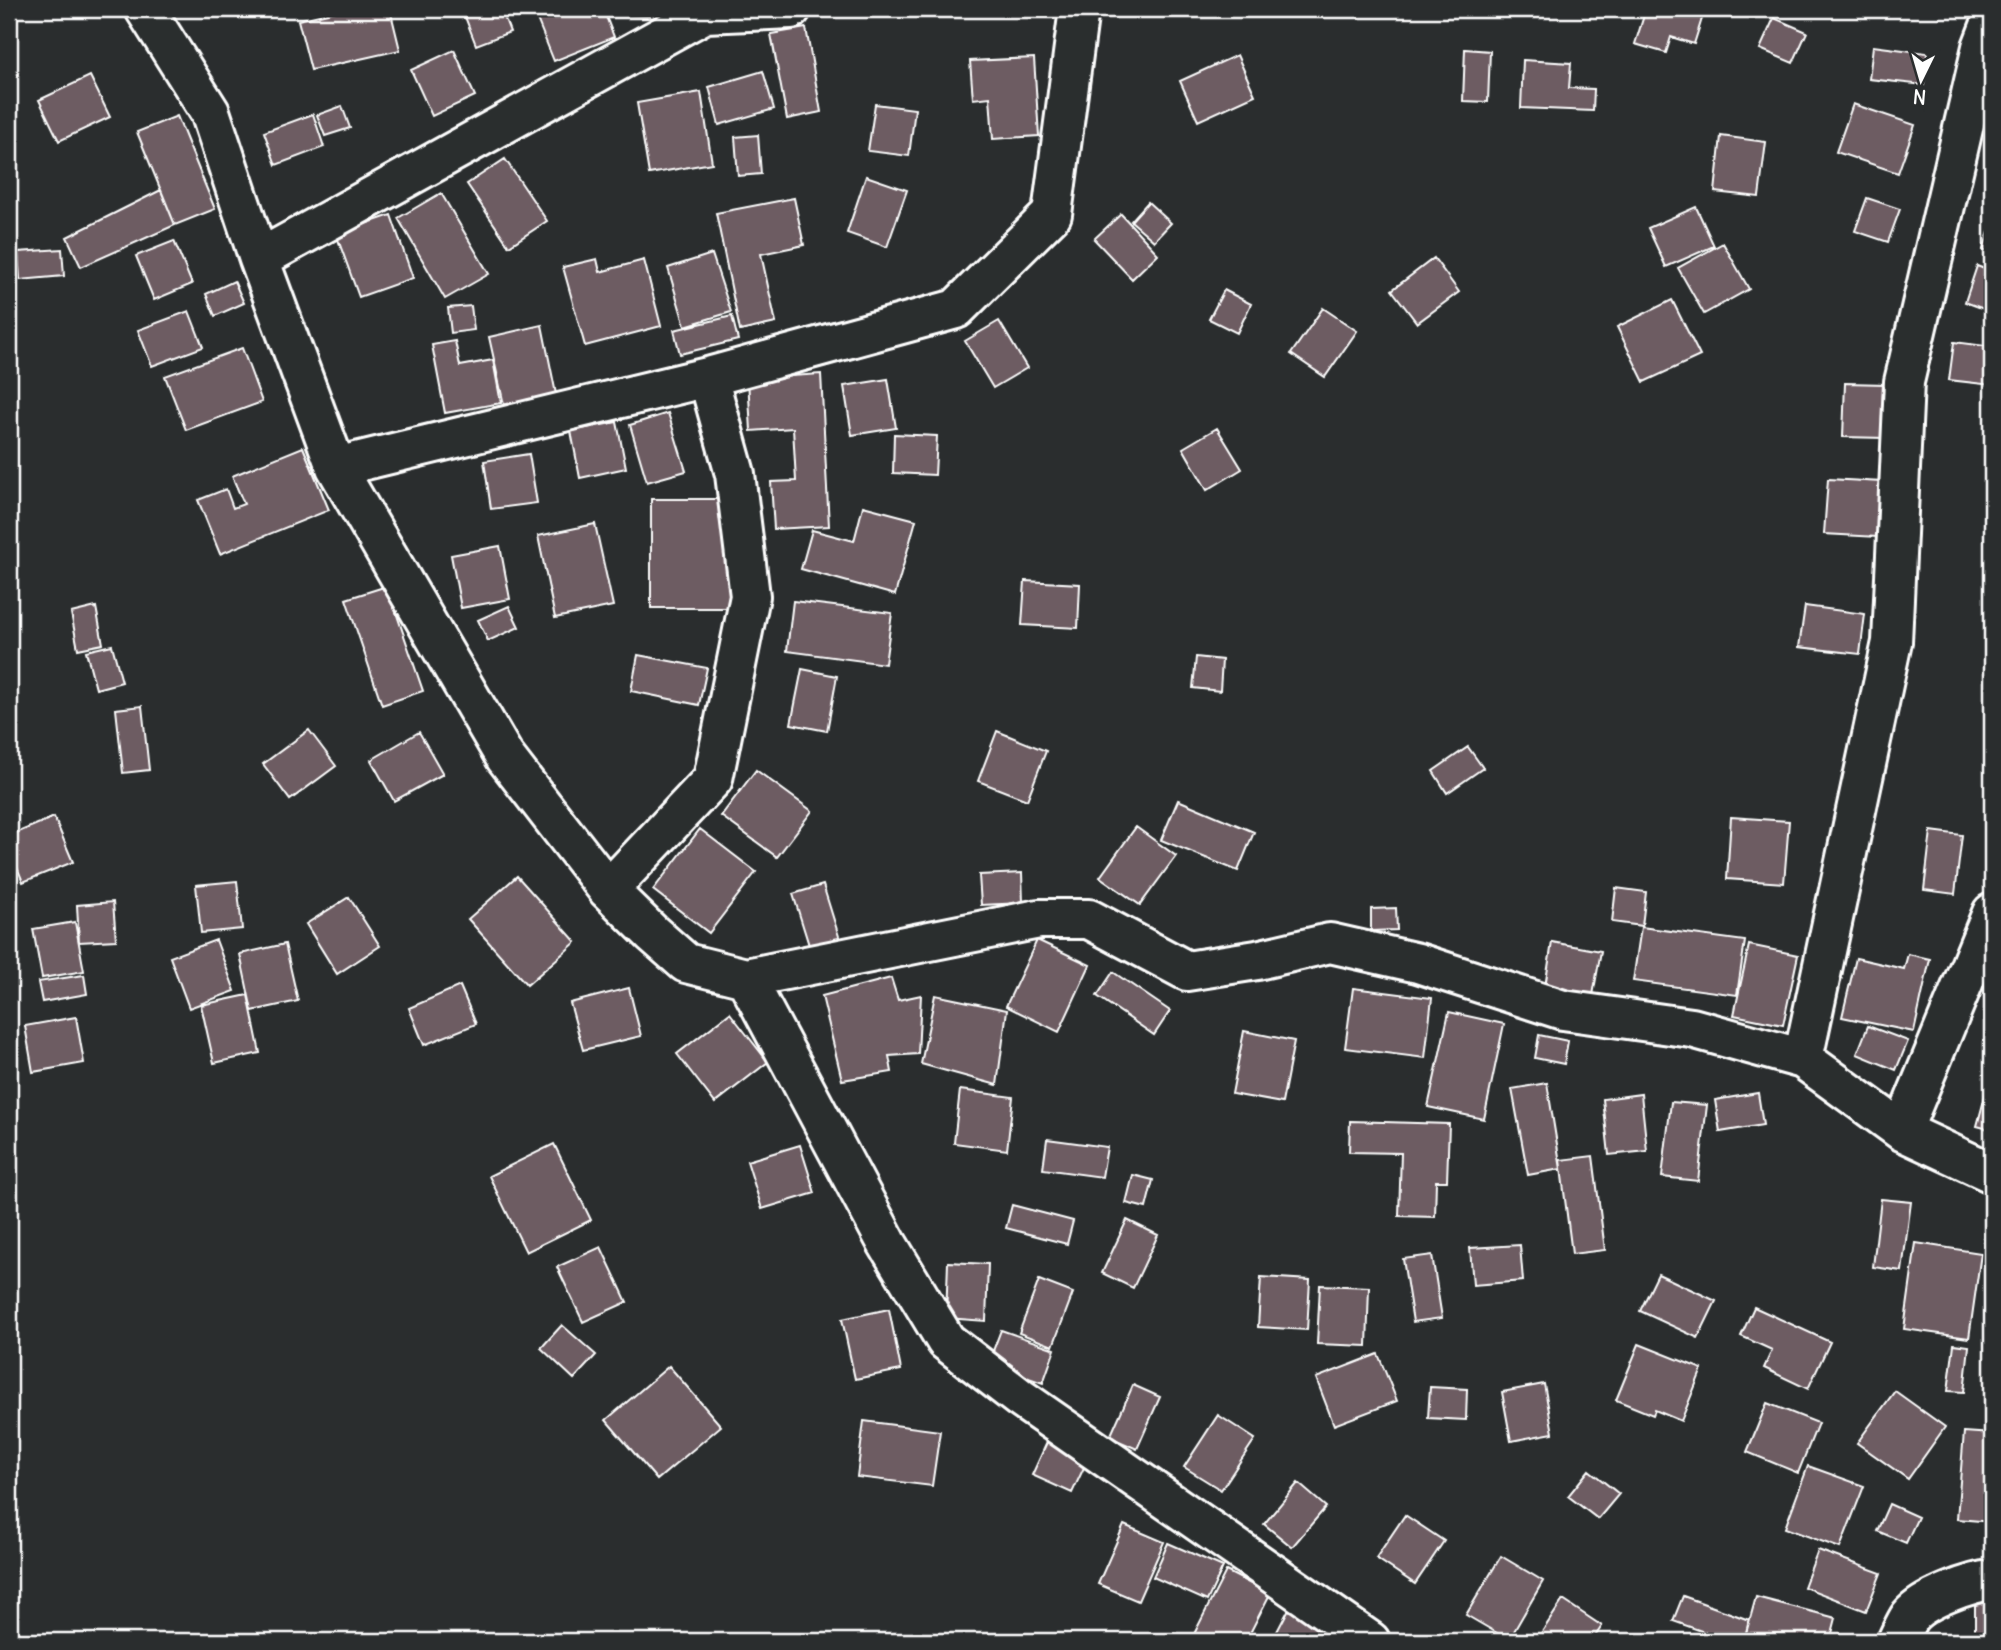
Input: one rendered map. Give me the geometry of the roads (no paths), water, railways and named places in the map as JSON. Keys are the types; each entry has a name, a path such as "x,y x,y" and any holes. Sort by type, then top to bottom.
{"street":[{"path":"145,9 210,112 259,259 336,467 505,757 608,890 686,962 746,978 1038,919 1089,919 1187,971 1257,960 1330,943 1418,962 1563,1010 1692,1028 1803,1059 1902,1131 1992,1173"},
{"path":"259,259 705,13 791,9"},
{"path":"336,467 708,377 956,309 1052,214 1079,9"},
{"path":"1803,1059 1892,642 1904,382 1982,47 1992,21"},
{"path":"608,890 713,779 750,596 735,474 708,377"},
{"path":"1902,1131 1992,913"},
{"path":"746,978 887,1243 946,1341 1020,1398 1370,1641"},
{"path":"1897,1641 1911,1615 1938,1597 1976,1582 1992,1580"}]}
